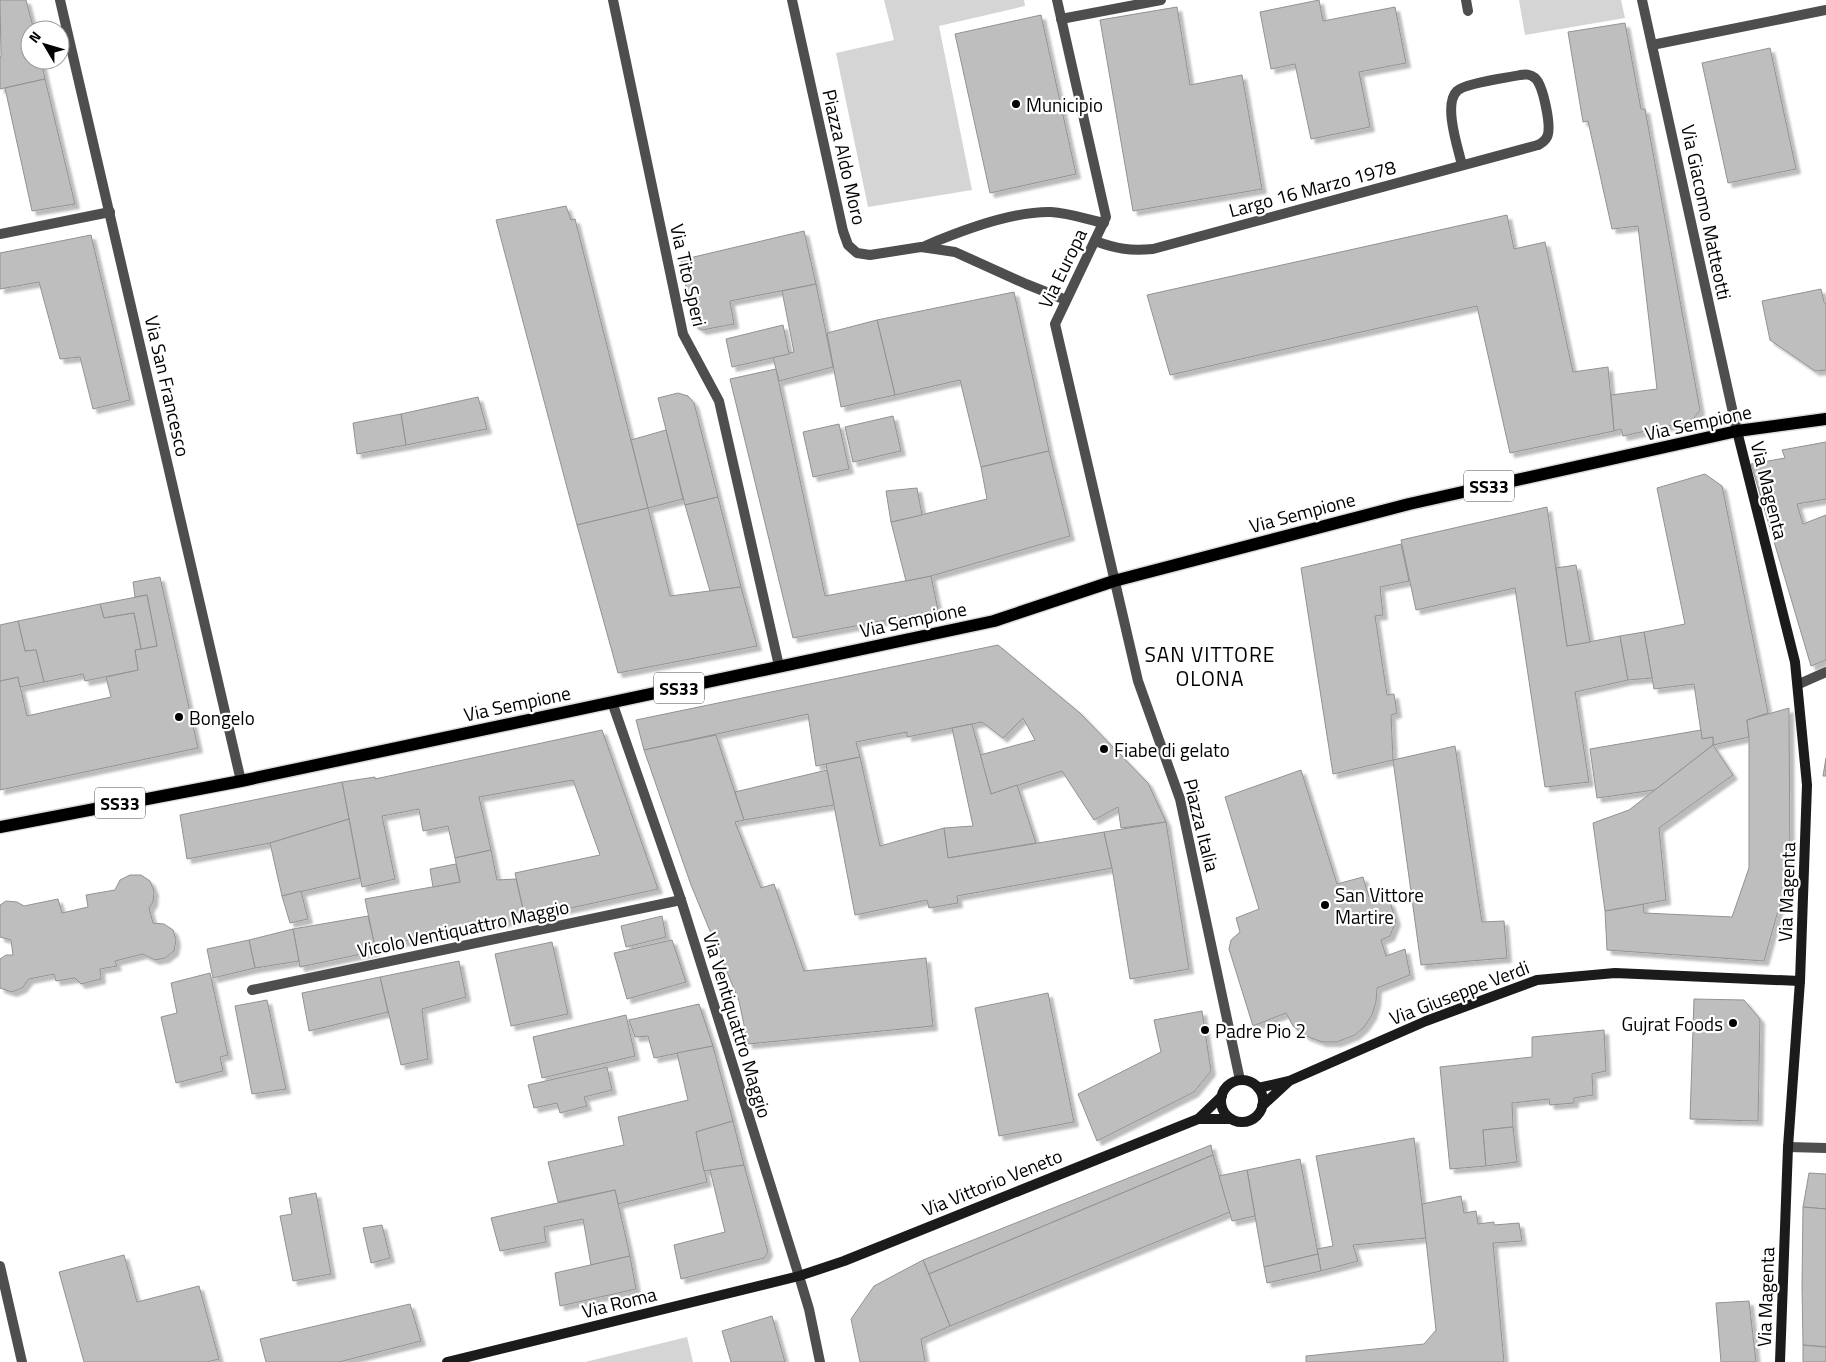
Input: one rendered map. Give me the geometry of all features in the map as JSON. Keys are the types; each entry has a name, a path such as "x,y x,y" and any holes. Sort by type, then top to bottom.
{"main road":[{"name":"Via Sempione","path":"0,827 241,781 994,621 1114,581 1409,504 1737,431 1826,419"}],"street":[{"name":"Via San Francesco","path":"60,0 241,781"},
{"name":"Via Tito Speri","path":"613,0 683,334 719,401 779,666"},
{"name":"Piazza Aldo Moro","path":"792,0 843,231 848,245 857,253 870,255 921,247"},
{"name":"Via Europa","path":"1057,0 1106,217 1055,324 1114,581"},
{"path":"1061,19 1136,2 1161,0"},
{"path":"1466,0 1468,12"},
{"name":"Via Giacomo Matteotti","path":"1642,0 1737,431"},
{"path":"1652,45 1826,10"},
{"name":"Largo 16 Marzo 1978","path":"1094,241 1115,248 1133,250 1154,249 1538,145 1546,138 1549,131 1543,93 1540,85 1529,74 1467,86 1457,90 1454,94 1451,99 1450,110 1462,165"},
{"path":"0,234 110,212"},
{"path":"921,247 974,227 1019,215 1049,212 1068,214 1104,223"},
{"path":"921,247 955,252 1066,300"},
{"name":"Via Magenta","path":"1737,431 1795,662 1807,785 1800,981 1788,1147 1780,1362"},
{"name":"Piazza Italia","path":"1114,581 1138,681 1180,799 1240,1080"},
{"path":"1798,684 1826,672"},
{"name":"Via Ventiquattro Maggio","path":"612,702 681,900 800,1276 820,1362"},
{"name":"Vicolo Ventiquattro Maggio","path":"252,990 681,900"},
{"name":"Via Giuseppe Verdi","path":"1258,1088 1289,1081 1426,1021 1537,980 1615,973 1800,981"},
{"path":"1240,1080 1246,1081 1258,1088 1262,1093 1262,1106 1256,1118 1244,1122 1231,1119 1226,1115 1222,1109 1222,1096 1228,1086 1240,1080"},
{"name":"Via Giuseppe Verdi","path":"1262,1106 1289,1081"},
{"name":"Via Vittorio Veneto","path":"1198,1119 1222,1096"},
{"name":"Via Vittorio Veneto","path":"800,1276 1198,1119 1231,1119"},
{"path":"1788,1147 1826,1148"},
{"path":"0,1266 22,1362"},
{"name":"Via Roma","path":"447,1362 800,1276"}],"shaded area":[{"path":"884,0 1024,0 1025,6 939,26 972,190 868,207 836,53 894,40"},
{"path":"1519,0 1621,0 1625,18 1525,35"},
{"path":"687,1337 693,1362 585,1362"}],"building":[{"path":"0,0 26,0 31,20 20,20 20,70 43,70 45,79 0,89"},
{"path":"1319,0 1323,21 1395,7 1406,63 1359,72 1370,127 1311,139 1295,64 1271,69 1260,12"},
{"path":"1177,7 1190,85 1242,75 1262,189 1133,211 1100,20"},
{"name":"Municipio","path":"1041,15 1076,174 990,193 955,34"},
{"path":"1625,23 1641,109 1645,109 1700,410 1692,421 1623,436 1621,429 1614,431 1611,395 1657,389 1638,226 1612,229 1588,121 1583,122 1568,32"},
{"path":"1770,48 1796,169 1728,183 1702,63"},
{"path":"45,79 75,204 32,211 5,88"},
{"path":"566,206 571,220 575,219 648,508 577,525 496,220"},
{"path":"1507,215 1514,249 1545,242 1573,372 1608,367 1614,431 1510,453 1477,306 1170,375 1147,295"},
{"path":"804,231 816,284 730,301 734,324 702,330 693,324 681,260"},
{"path":"91,235 130,400 93,409 80,357 60,359 39,282 0,289 0,253"},
{"path":"816,284 833,367 779,381 773,357 794,352 782,291"},
{"path":"1821,289 1826,304 1826,370 1815,371 1770,340 1762,301"},
{"path":"1014,292 1049,451 981,467 960,380 895,395 877,320"},
{"path":"877,320 895,395 841,407 827,333"},
{"path":"783,325 789,354 732,367 726,339"},
{"path":"776,369 825,596 931,576 938,610 793,638 730,379"},
{"path":"678,393 688,396 694,403 718,497 685,505 658,398"},
{"path":"478,397 487,429 406,445 401,414"},
{"path":"401,414 406,445 357,454 353,423"},
{"path":"893,416 901,451 853,462 845,427"},
{"path":"839,424 849,469 813,477 803,432"},
{"path":"666,430 683,499 648,508 631,440"},
{"path":"1826,442 1826,499 1797,504 1803,524 1826,515 1826,660 1811,666 1751,464 1785,458 1782,450"},
{"path":"1049,451 1070,536 931,576 906,581 891,522 987,499 981,467"},
{"path":"1705,474 1722,486 1768,713 1747,720 1749,737 1713,745 1713,737 1702,739 1694,684 1654,689 1644,632 1685,624 1657,488"},
{"path":"917,488 922,515 891,522 886,491"},
{"path":"718,497 741,587 710,591 685,505"},
{"path":"1547,507 1567,646 1620,636 1628,680 1575,692 1589,782 1545,787 1515,588 1416,610 1401,540"},
{"path":"648,508 670,596 741,587 757,646 618,673 577,525"},
{"path":"1401,544 1409,581 1380,587 1383,615 1375,616 1387,695 1394,694 1397,713 1391,715 1393,760 1333,774 1301,568"},
{"path":"1576,565 1590,642 1567,646 1556,568"},
{"path":"160,577 198,748 0,790 0,681 18,677 27,716 111,697 106,677 138,670 135,650 157,646 147,595 135,597 133,582"},
{"path":"147,595 157,646 141,649 134,613 104,618 100,604"},
{"path":"100,604 104,618 134,613 141,649 135,650 138,670 85,681 83,674 44,682 36,650 25,651 18,621"},
{"path":"18,621 25,651 36,650 44,682 20,687 18,677 0,681 0,625"},
{"path":"1644,632 1652,678 1628,680 1620,636"},
{"path":"998,645 1080,713 1148,783 1166,822 1121,828 1118,807 1094,820 1062,771 991,794 980,755 1035,740 1023,718 1003,738 982,722 907,737 907,732 856,742 860,757 816,766 808,714 644,750 636,720"},
{"path":"1789,708 1790,868 1764,961 1607,950 1605,911 1643,904 1644,913 1732,917 1749,868 1749,737 1747,720"},
{"path":"972,724 991,794 1017,785 1036,843 948,858 944,828 973,826 952,728"},
{"path":"602,730 658,889 525,918 515,873 600,855 573,780 479,797 491,850 455,858 448,826 423,831 419,809 382,816 395,879 362,887 342,782 375,777 375,779"},
{"path":"1701,730 1702,739 1713,737 1713,745 1655,790 1597,798 1590,749"},
{"path":"716,735 744,820 735,822 761,888 774,884 804,971 926,958 933,1026 748,1044 739,1001 691,885 644,750"},
{"path":"1713,745 1733,775 1659,828 1666,900 1605,911 1593,823 1629,810"},
{"path":"1455,746 1482,922 1504,921 1507,958 1421,965 1393,760"},
{"path":"860,757 880,846 944,828 948,858 1104,832 1112,868 957,896 958,903 929,908 927,900 855,915 826,764"},
{"path":"1826,758 1826,776 1823,776"},
{"path":"827,770 834,805 744,820 735,792"},
{"name":"San Vittore Martire","path":"1301,770 1337,884 1363,877 1369,897 1377,896 1390,902 1396,921 1390,936 1381,940 1386,956 1405,949 1410,975 1377,988 1376,1002 1372,1015 1364,1027 1355,1035 1337,1042 1322,1042 1306,1036 1293,1026 1286,1013 1253,1026 1229,949 1231,940 1240,932 1236,918 1259,909 1225,797"},
{"path":"342,782 349,819 270,843 187,859 180,815"},
{"path":"349,819 360,878 282,896 270,843"},
{"path":"1166,822 1189,969 1130,979 1112,868 1104,832"},
{"path":"491,850 497,880 516,879 525,918 375,947 365,899 460,882 455,858"},
{"path":"456,864 460,882 433,887 430,869"},
{"path":"130,875 141,875 150,881 154,891 153,902 149,908 153,923 164,924 173,930 176,940 174,951 165,958 155,960 143,954 115,961 117,966 100,969 101,979 81,984 75,978 56,981 54,974 29,979 22,988 12,992 0,988 0,959 6,955 13,955 11,940 0,937 0,905 6,901 17,902 24,906 58,899 62,913 88,907 86,895 115,890 120,880"},
{"path":"301,891 308,919 290,923 282,896"},
{"path":"368,916 376,951 300,967 293,929"},
{"path":"662,916 666,937 626,947 621,926"},
{"path":"293,929 299,961 255,968 249,940"},
{"path":"249,940 255,968 213,978 207,949"},
{"path":"672,940 686,982 627,999 614,953"},
{"path":"552,942 568,1014 511,1026 495,954"},
{"path":"459,961 466,997 422,1009 428,1059 401,1065 380,977"},
{"path":"210,973 228,1055 220,1057 223,1071 176,1083 161,1017 177,1013 171,983"},
{"path":"380,977 388,1012 309,1031 302,993"},
{"path":"1048,993 1074,1122 999,1136 975,1008"},
{"path":"1694,999 1744,1000 1760,1019 1758,1121 1690,1119"},
{"path":"267,1000 286,1089 252,1094 235,1006"},
{"path":"699,1004 713,1046 654,1058 648,1036 635,1037 629,1020"},
{"path":"1202,1011 1211,1071 1194,1092 1097,1141 1078,1094 1161,1052 1154,1020"},
{"path":"626,1015 635,1056 542,1078 533,1037"},
{"path":"1604,1030 1606,1071 1592,1074 1593,1095 1574,1098 1574,1103 1550,1105 1549,1099 1512,1103 1513,1127 1483,1130 1486,1166 1450,1169 1440,1067 1532,1057 1532,1037"},
{"path":"713,1046 733,1121 696,1132 707,1182 618,1204 615,1190 558,1202 548,1162 624,1145 618,1117 688,1100 677,1053"},
{"path":"607,1067 612,1090 584,1097 587,1106 560,1113 557,1103 534,1108 528,1085"},
{"path":"733,1121 744,1165 704,1171 696,1132"},
{"path":"1513,1127 1517,1162 1486,1166 1483,1130"},
{"path":"1414,1138 1426,1238 1353,1245 1358,1261 1321,1271 1317,1249 1333,1246 1316,1156"},
{"path":"1211,1145 1213,1155 929,1274 923,1260"},
{"path":"1213,1155 1230,1212 950,1326 929,1274"},
{"path":"1300,1159 1318,1254 1264,1267 1247,1170"},
{"path":"744,1165 768,1252 764,1258 681,1279 674,1245 725,1232 710,1170"},
{"path":"1247,1170 1255,1216 1232,1221 1219,1176"},
{"path":"1809,1173 1826,1174 1826,1209 1803,1207"},
{"path":"615,1190 630,1256 591,1265 583,1219 544,1227 546,1242 500,1251 491,1218"},
{"path":"316,1193 331,1274 293,1281 280,1216 292,1214 289,1198"},
{"path":"1461,1196 1464,1213 1476,1211 1478,1224 1494,1222 1494,1225 1519,1223 1522,1241 1493,1243 1504,1362 1306,1362 1306,1356 1424,1344 1436,1330 1422,1204"},
{"path":"1803,1207 1826,1209 1826,1347 1803,1345"},
{"path":"382,1225 390,1258 371,1263 363,1228"},
{"path":"1318,1254 1321,1271 1267,1283 1264,1267"},
{"path":"124,1255 137,1302 199,1286 219,1359 207,1362 84,1362 59,1272"},
{"path":"630,1256 636,1289 560,1306 555,1273"},
{"path":"923,1260 950,1326 921,1339 925,1362 860,1362 851,1319 874,1286"},
{"path":"1749,1301 1756,1362 1721,1362 1716,1303"},
{"path":"410,1304 421,1341 339,1362 266,1362 260,1339"},
{"path":"772,1316 785,1362 731,1362 722,1331"},
{"path":"1803,1345 1826,1347 1826,1362 1803,1362"}],"place":[{"name":"Municipio","path":"1016,104"},
{"name":"Bongelo","path":"179,717"},
{"name":"Fiabe di gelato","path":"1104,749"},
{"name":"San Vittore Martire","path":"1325,905"},
{"name":"Gujrat Foods","path":"1733,1023"},
{"name":"Padre Pio 2","path":"1205,1030"}],"district":[{"name":"SAN VITTORE OLONA","path":"1210,666"}]}
